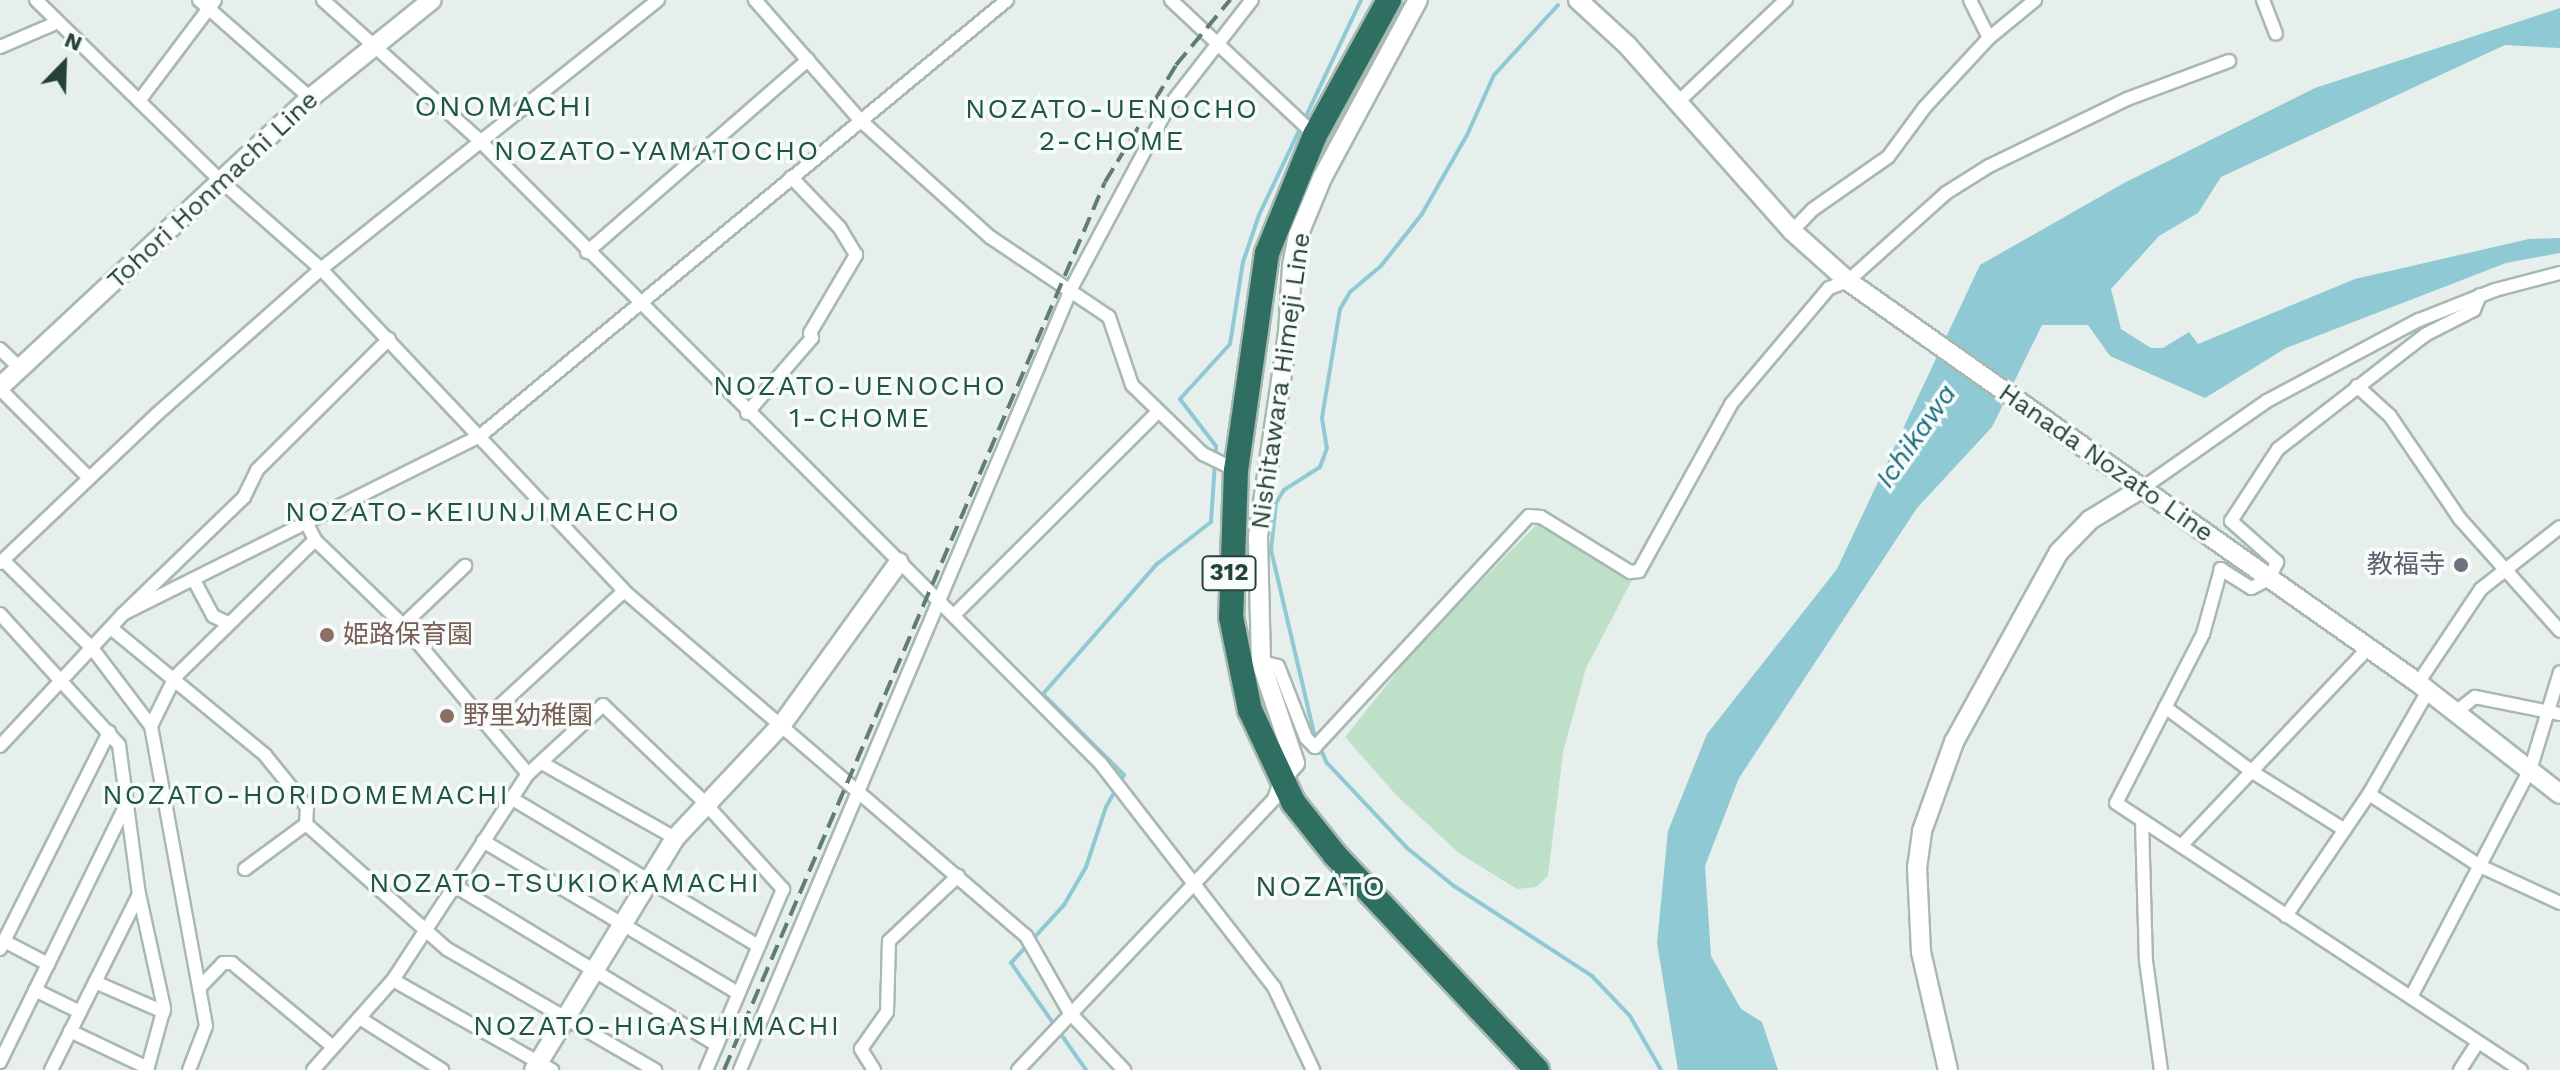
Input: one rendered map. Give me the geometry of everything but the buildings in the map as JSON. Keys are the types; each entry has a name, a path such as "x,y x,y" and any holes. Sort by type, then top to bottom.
{"highway":[{"name":"312","path":"1389,0 1315,135 1287,199 1261,280 1236,470 1231,617 1250,710 1281,779 1335,855 1537,1070"}],"main road":[{"name":"Tohori Honmachi Line","path":"0,388 310,98 374,42 432,0"},
{"name":"Nishitawara Himeji Line","path":"1281,779 1295,763 1261,662 1258,536 1298,236 1322,178 1418,0"},
{"name":"Hanada Nozato Line","path":"1578,0 1677,103 1792,231 1853,284 2457,711 2531,767 2560,794"},
{"path":"1948,1070 1921,952 1917,868 1922,831 1954,742 2059,552 2090,520 2138,483"},
{"path":"542,1067 595,970 675,838 704,802 783,723 899,562"}],"street":[{"path":"36,0 56,23 221,181 321,269 624,591 783,723 1026,936 1070,1013 1124,1070"},
{"path":"323,0 374,42 481,142 635,303 939,598 1101,764 1195,880 1283,1002 1313,1070"},
{"path":"189,1070 206,1026 201,986 170,846 151,726 92,648 2,562 89,478 321,269 658,0"},
{"path":"755,0 860,120 990,237 1072,287 1109,317 1132,385 1156,414 1203,454 1236,470"},
{"path":"123,614 195,582 306,522 480,436 635,303 1007,0"},
{"path":"1171,0 1213,44 1315,135"},
{"path":"740,1070 1072,287 1167,109 1213,44 1252,0"},
{"path":"1677,103 1786,0"},
{"path":"1970,0 1989,38"},
{"path":"1792,231 1812,210 1888,157 1925,107 1989,38 2035,0"},
{"path":"2263,0 2276,34"},
{"path":"139,101 207,3 310,98"},
{"path":"0,47 56,23"},
{"path":"587,252 808,60"},
{"path":"1261,662 1278,666 1306,738 1315,747 1332,734 1358,698 1529,516 1541,517 1630,572 1639,571 1731,404 1829,288 1853,284 1946,193 1989,166 2127,99 2229,61"},
{"path":"747,413 812,338 810,333 856,255 839,227 791,177"},
{"path":"2138,483 2267,401 2419,320 2480,295 2560,273"},
{"path":"2480,295 2474,310 2425,335 2278,449 2231,521 2277,562 2269,579 2251,588 2221,569 2203,634 2116,803 2521,1070"},
{"path":"0,746 123,614 244,497 257,470 389,339"},
{"path":"0,349 20,368"},
{"path":"2357,386 2390,416 2503,572 2560,631"},
{"path":"0,388 89,478"},
{"path":"955,614 1156,414"},
{"path":"306,522 315,540 403,625 528,774"},
{"path":"2286,916 2369,794 2462,612 2503,572 2560,527"},
{"path":"151,726 175,677 315,540"},
{"path":"403,625 465,566"},
{"path":"195,582 213,616 228,623"},
{"path":"482,722 624,591"},
{"path":"0,614 119,745 139,894 164,1012 147,1069 70,1031"},
{"path":"111,628 175,677 265,755 307,807 306,824"},
{"path":"2181,846 2254,773 2367,649"},
{"path":"2411,997 2531,767 2545,711 2560,672"},
{"path":"2457,711 2475,697 2560,714"},
{"path":"313,1070 393,980 528,774 603,705 704,802 783,889 706,1070"},
{"path":"2165,707 2254,773 2345,830"},
{"path":"48,964 2,945 109,732"},
{"path":"542,763 675,838"},
{"path":"1018,1070 1274,799 1281,779"},
{"path":"2369,794 2480,866 2560,903"},
{"path":"511,798 758,946"},
{"path":"0,1062 127,803"},
{"path":"2142,821 2146,961 2161,1070"},
{"path":"245,869 306,824"},
{"path":"306,824 447,949 569,1016 655,1070"},
{"path":"483,841 738,993"},
{"path":"874,1070 861,1049 887,1012 886,948 958,876"},
{"path":"455,886 716,1045"},
{"path":"51,1070 139,894"},
{"path":"201,986 223,963 232,963 333,1047"},
{"path":"393,980 542,1067"},
{"path":"95,982 164,1012"},
{"path":"35,990 80,1012"},
{"path":"361,1019 442,1070"},
{"path":"2460,1070 2478,1042"}],"green space":[{"path":"1539,522 1632,580 1586,668 1563,752 1548,876 1536,887 1517,889 1459,853 1398,797 1345,737 1418,646"}],"water":[{"name":"Ichikawa","path":"2560,8 2560,48 2505,45 2221,177 2198,213 2159,236 2111,289 2121,329 2151,348 2163,348 2189,332 2198,344 2355,279 2529,239 2560,238 2560,253 2506,263 2286,348 2205,398 2110,356 2088,325 2042,325 1992,427 1917,508 1739,778 1705,866 1711,956 1741,1009 1762,1022 1778,1070 1678,1070 1657,943 1668,831 1707,734 1837,569 1980,265 2124,183 2315,88"}],"waterway":[{"path":"1086,1070 1011,963 1064,905 1086,867 1106,807 1124,775 1043,694 1157,564 1211,522 1216,446 1180,399 1230,344 1243,262 1259,215 1361,0"},
{"path":"1558,5 1494,75 1467,135 1422,214 1381,266 1350,292 1340,309 1322,418 1327,448 1320,467 1284,490 1276,503 1271,550 1314,733 1327,763 1407,848 1454,886 1592,976 1630,1016 1661,1070"}],"railway":[{"path":"724,1070 1105,182 1176,65 1230,0"}],"place":[{"name":"教福寺","path":"2461,565"},
{"name":"姫路保育園","path":"327,635"},
{"name":"野里幼稚園","path":"447,716"}],"district":[{"name":"ONOMACHI","path":"504,106"},
{"name":"NOZATO-UENOCHO 2-CHOME","path":"1112,125"},
{"name":"NOZATO-YAMATOCHO","path":"657,151"},
{"name":"NOZATO-UENOCHO 1-CHOME","path":"860,402"},
{"name":"NOZATO-KEIUNJIMAECHO","path":"483,512"},
{"name":"NOZATO-HORIDOMEMACHI","path":"306,795"},
{"name":"NOZATO-TSUKIOKAMACHI","path":"565,883"},
{"name":"NOZATO","path":"1321,886"},
{"name":"NOZATO-HIGASHIMACHI","path":"657,1026"}]}
